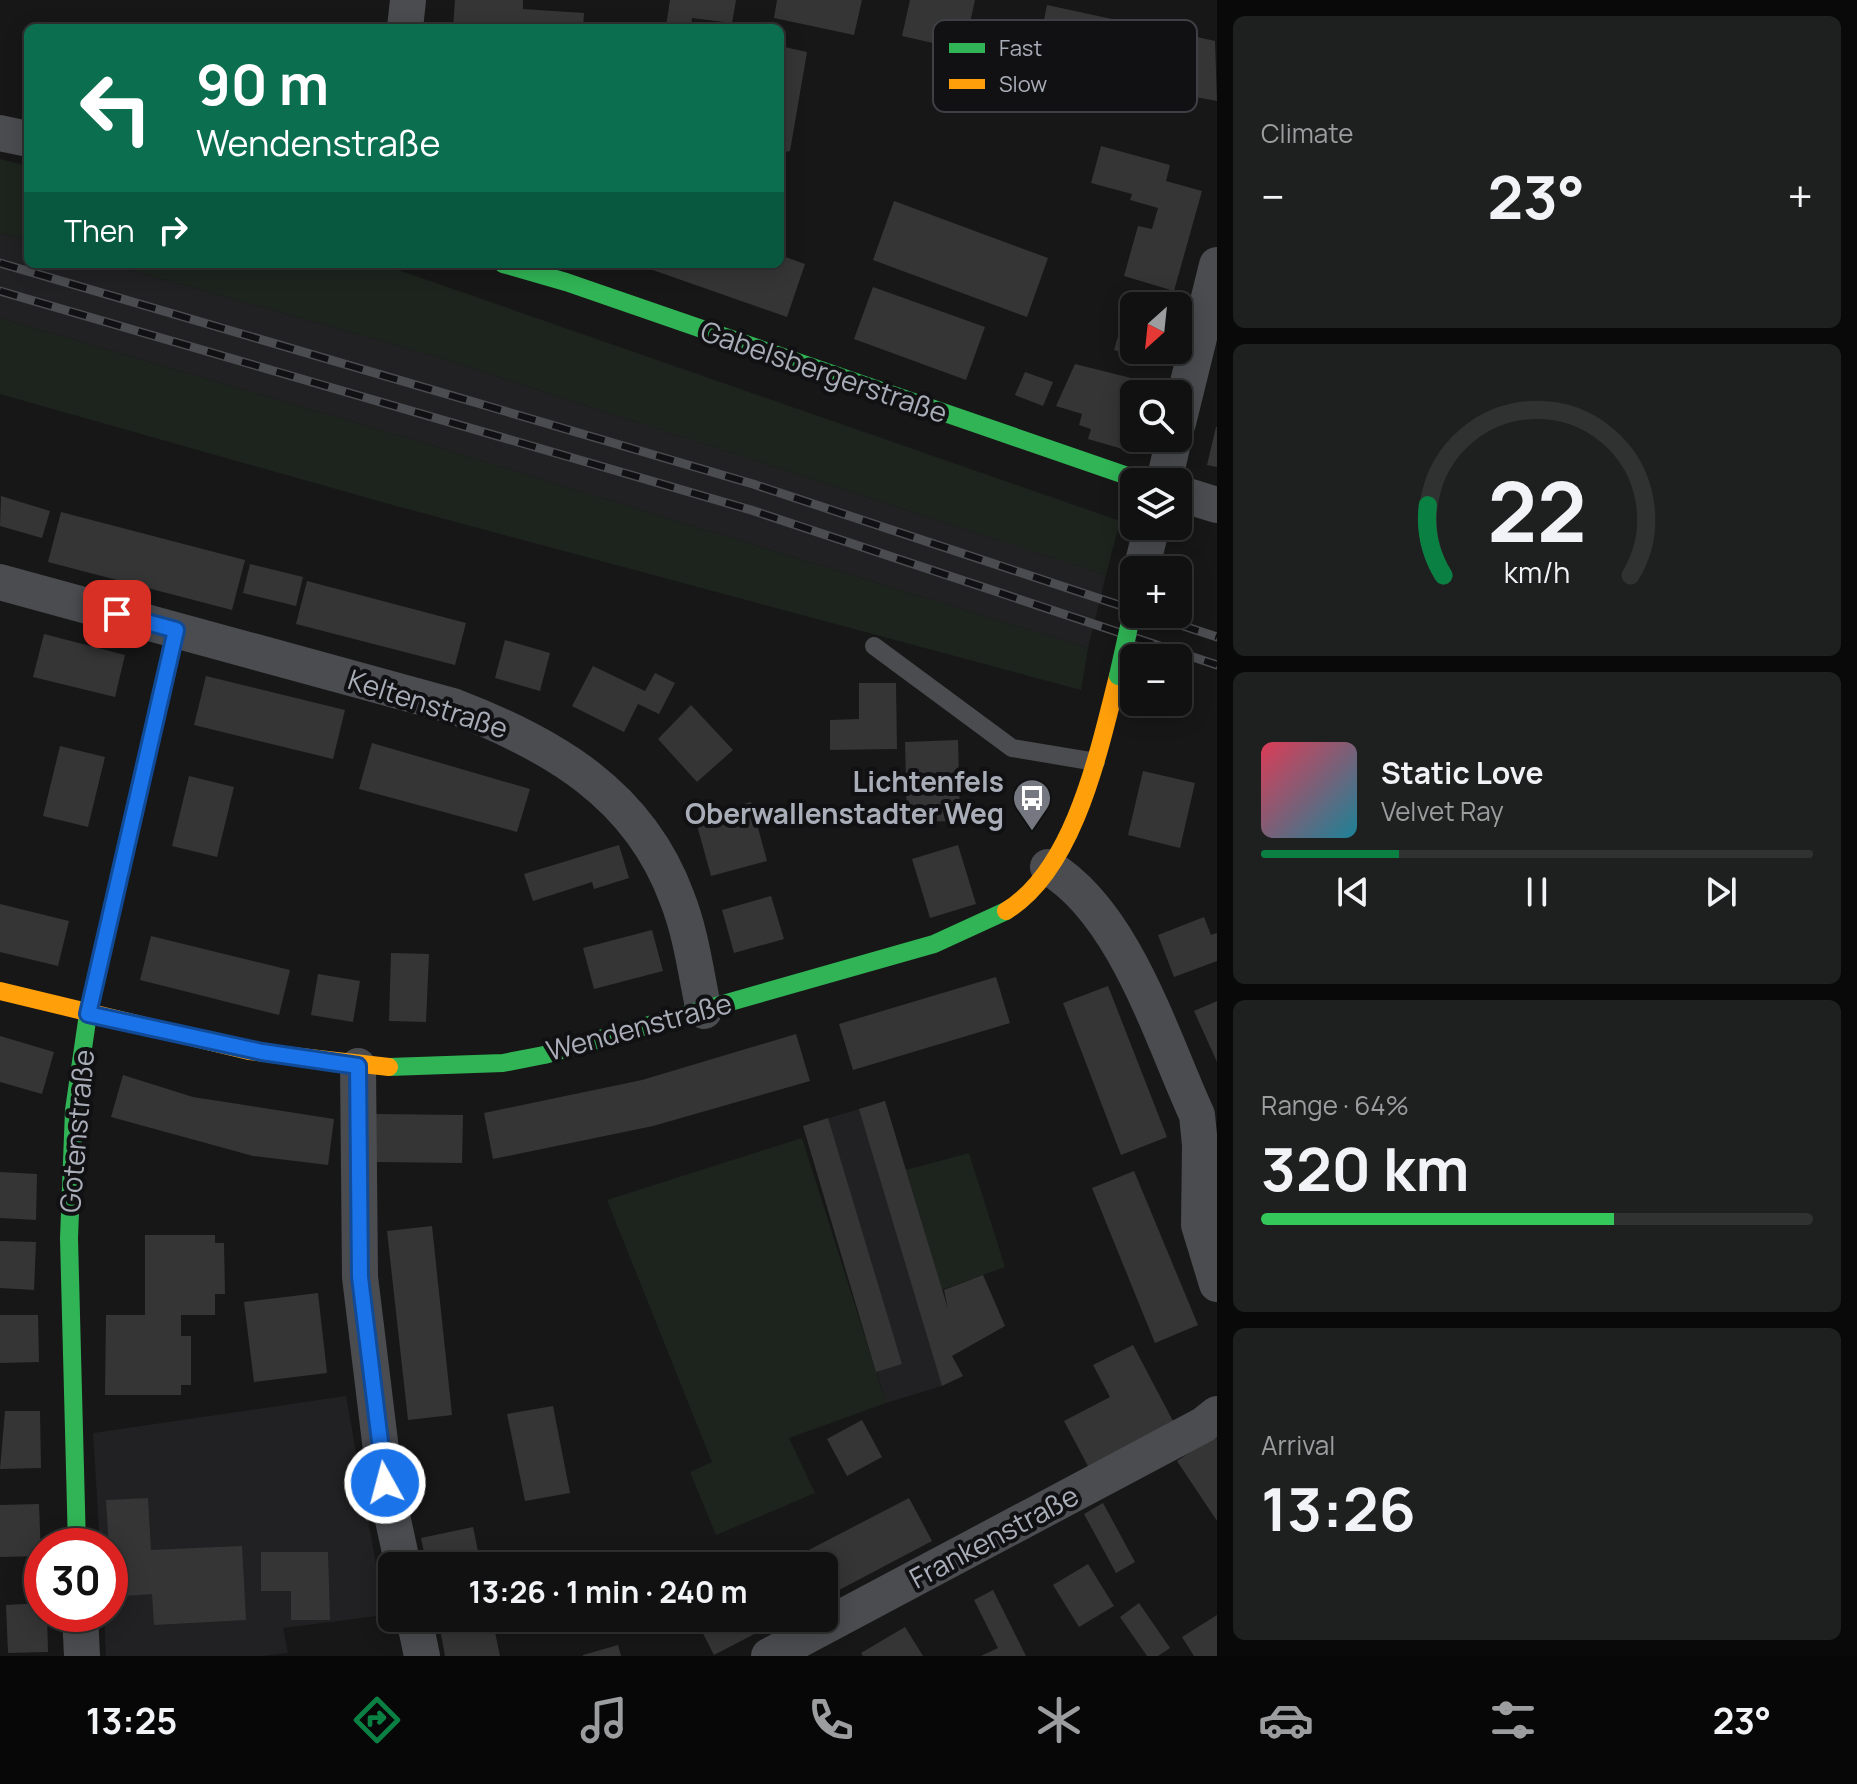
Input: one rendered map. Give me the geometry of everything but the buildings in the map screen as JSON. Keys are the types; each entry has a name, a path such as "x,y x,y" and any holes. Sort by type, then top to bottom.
{"street":[{"path":"405,24 408,0"},
{"path":"0,133 24,138"},
{"path":"1189,380 1217,265"},
{"name":"Gabelsbergerstraße","path":"517,268 566,282 1120,473"},
{"path":"1192,497 1217,505"},
{"name":"Keltenstraße","path":"0,582 453,706 503,725 581,771 641,827 659,858 678,899 704,1011"},
{"name":"Wendenstraße","path":"0,991 88,1014 262,1052 358,1066 503,1063 704,1011 950,937 1006,911 1028,894 1048,867 1096,762 1129,628"},
{"name":"Gotenstraße","path":"77,1528 69,1238 74,1110 88,1014 176,630"},
{"path":"1048,867 1076,886 1115,934 1207,1113 1200,1145 1199,1225 1217,1284"},
{"path":"358,1066 360,1277 385,1483 400,1552"},
{"name":"Frankenstraße","path":"769,1656 1203,1425 1217,1414"},
{"path":"81,1632 82,1656"},
{"path":"417,1632 422,1656"}],"lane":[{"path":"874,646 1012,748 1096,762"}],"shaded area":[{"path":"0,159 24,165 24,240 0,233"},
{"path":"0,233 24,240 24,268 124,268 431,355 1106,575 1088,648 411,439 0,318"},
{"path":"124,268 393,268 1120,521 1106,575 431,355"},
{"path":"0,318 411,439 1088,648 1081,690 389,504 0,394"},
{"path":"885,1101 950,1317 924,1325 942,1386 886,1403 803,1126"},
{"path":"802,1138 886,1403 789,1438 815,1493 716,1535 690,1472 712,1462 607,1200"},
{"path":"969,1153 1005,1267 942,1290 906,1170"},
{"path":"346,1396 378,1576 378,1616 283,1628 288,1653 262,1656 106,1656 105,1632 128,1632 128,1528 99,1528 93,1433"}],"railway":[{"path":"0,263 753,484 1120,605"},
{"path":"0,291 751,510 1217,665"},
{"path":"1190,628 1217,637"}],"traffic: fast":[{"path":"517,268 566,282 1120,473"},
{"path":"1118,676 1129,628"},
{"path":"77,1528 69,1238 74,1110 88,1014 176,630"},
{"path":"389,1067 503,1063 544,1055 934,944 1006,911"}],"traffic: slow":[{"path":"1006,911 1030,892 1067,838 1092,772 1118,676"},
{"path":"0,991 249,1051 389,1067"}],"place":[{"name":"Lichtenfels Oberwallenstadter Weg","path":"1032,832"}],"route":[{"path":"117,614 176,630 88,1014 262,1052 358,1066 360,1277 385,1483"}]}
